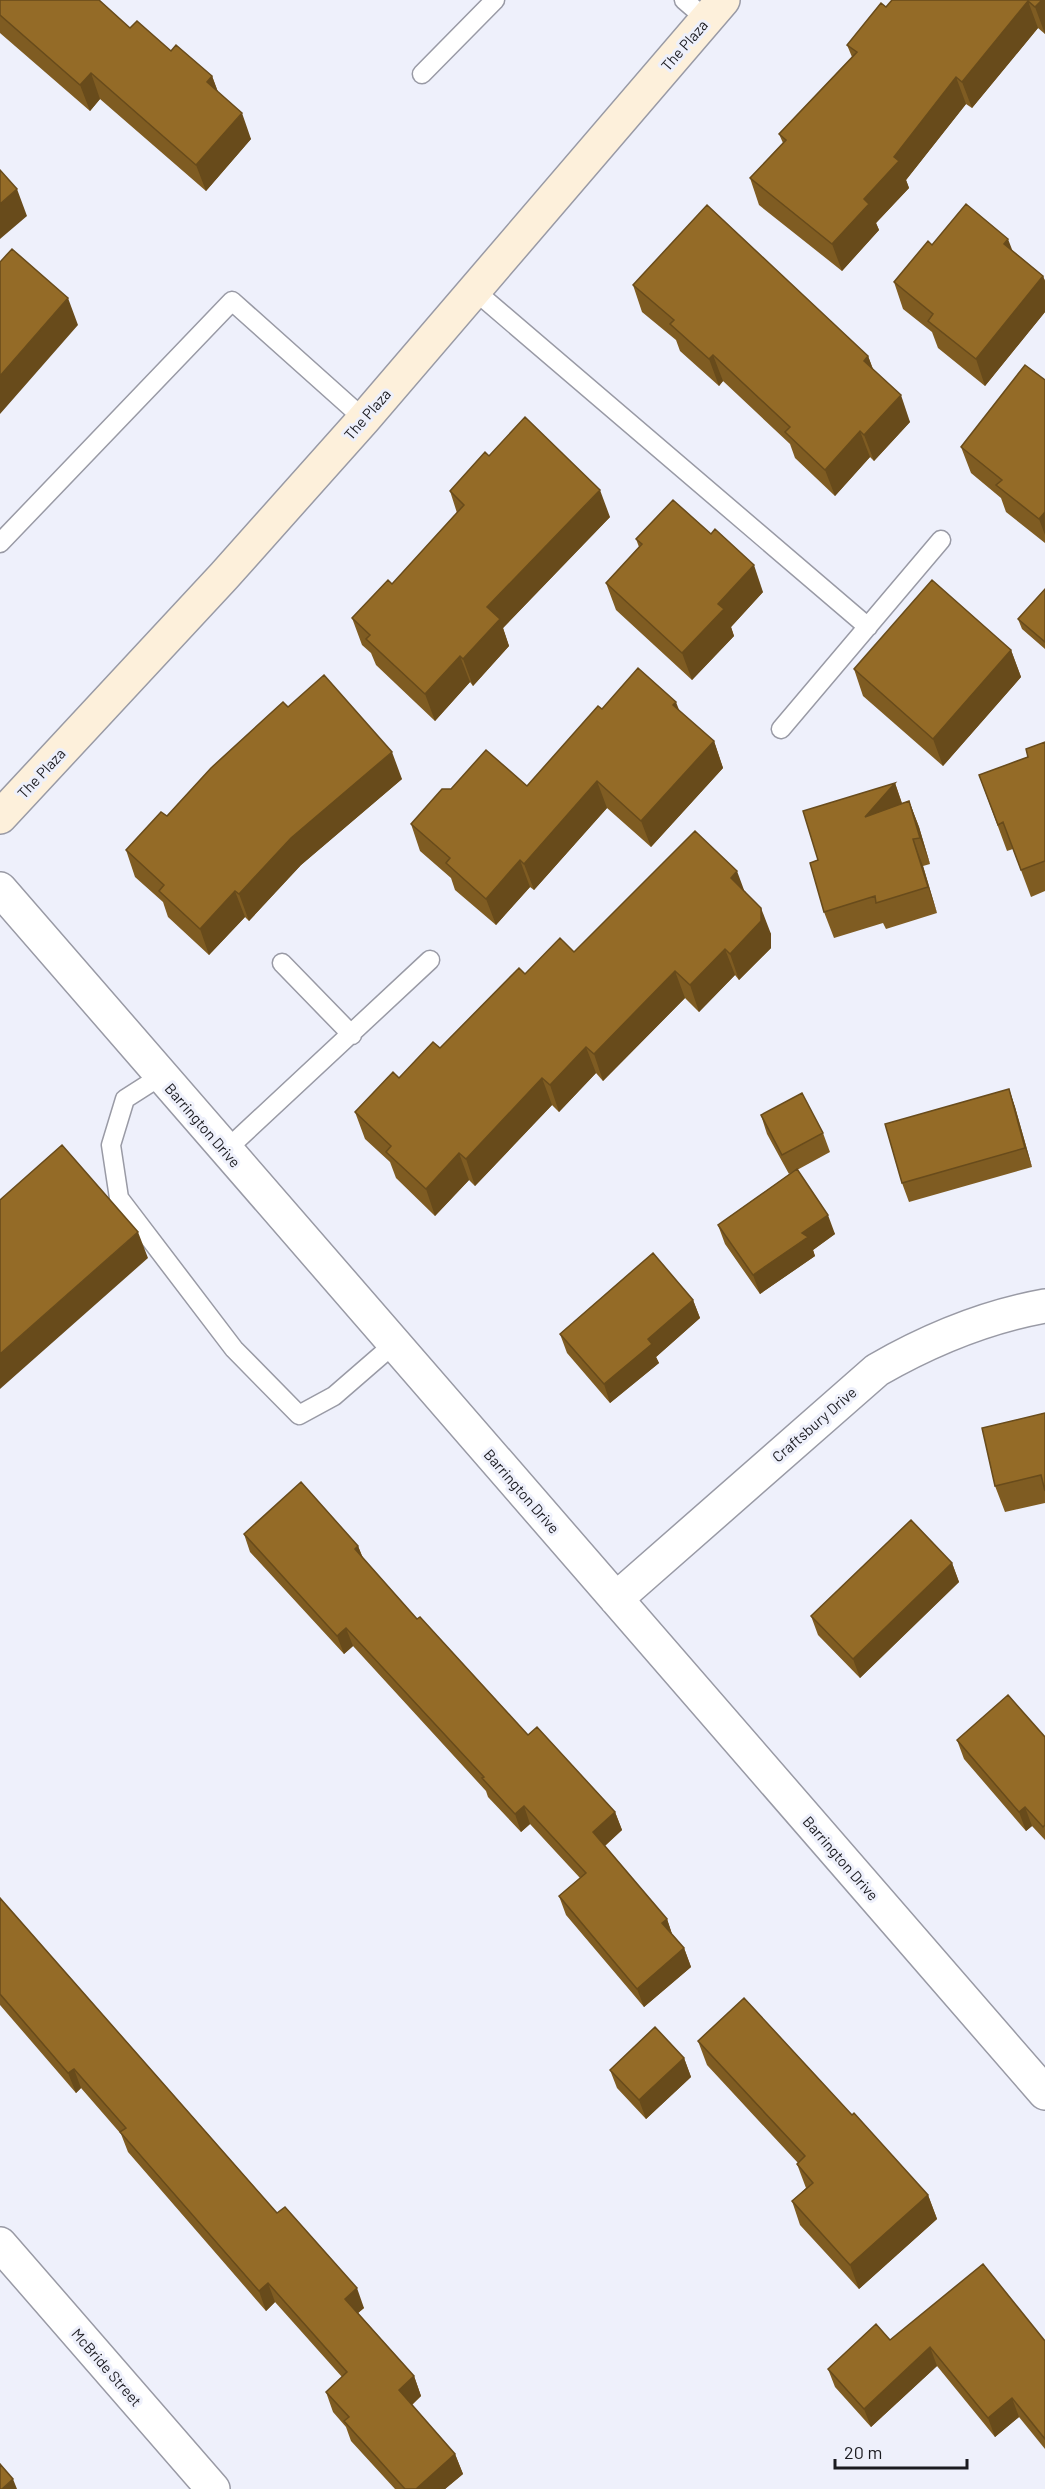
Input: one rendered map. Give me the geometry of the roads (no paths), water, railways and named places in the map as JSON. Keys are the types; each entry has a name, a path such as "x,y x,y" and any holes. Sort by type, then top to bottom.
{"main road":[{"name":"The Plaza","path":"0,817 224,576 364,419 474,290 704,6"}],"street":[{"name":"Barrington Drive","path":"0,889 225,1151 1045,2093"},
{"name":"Craftsbury Drive","path":"616,1599 877,1370 918,1347 966,1326 1010,1312 1045,1306"},
{"name":"McBride Street","path":"0,2244 213,2489"}],"lane":[{"path":"422,74 495,0"},
{"path":"474,290 868,627"},
{"path":"0,543 232,302 364,419"},
{"path":"781,729 940,540"},
{"path":"225,1151 430,960"},
{"path":"282,963 352,1035"},
{"path":"161,1076 125,1099 111,1145 119,1198 234,1349 299,1415 334,1396 394,1344"}]}
